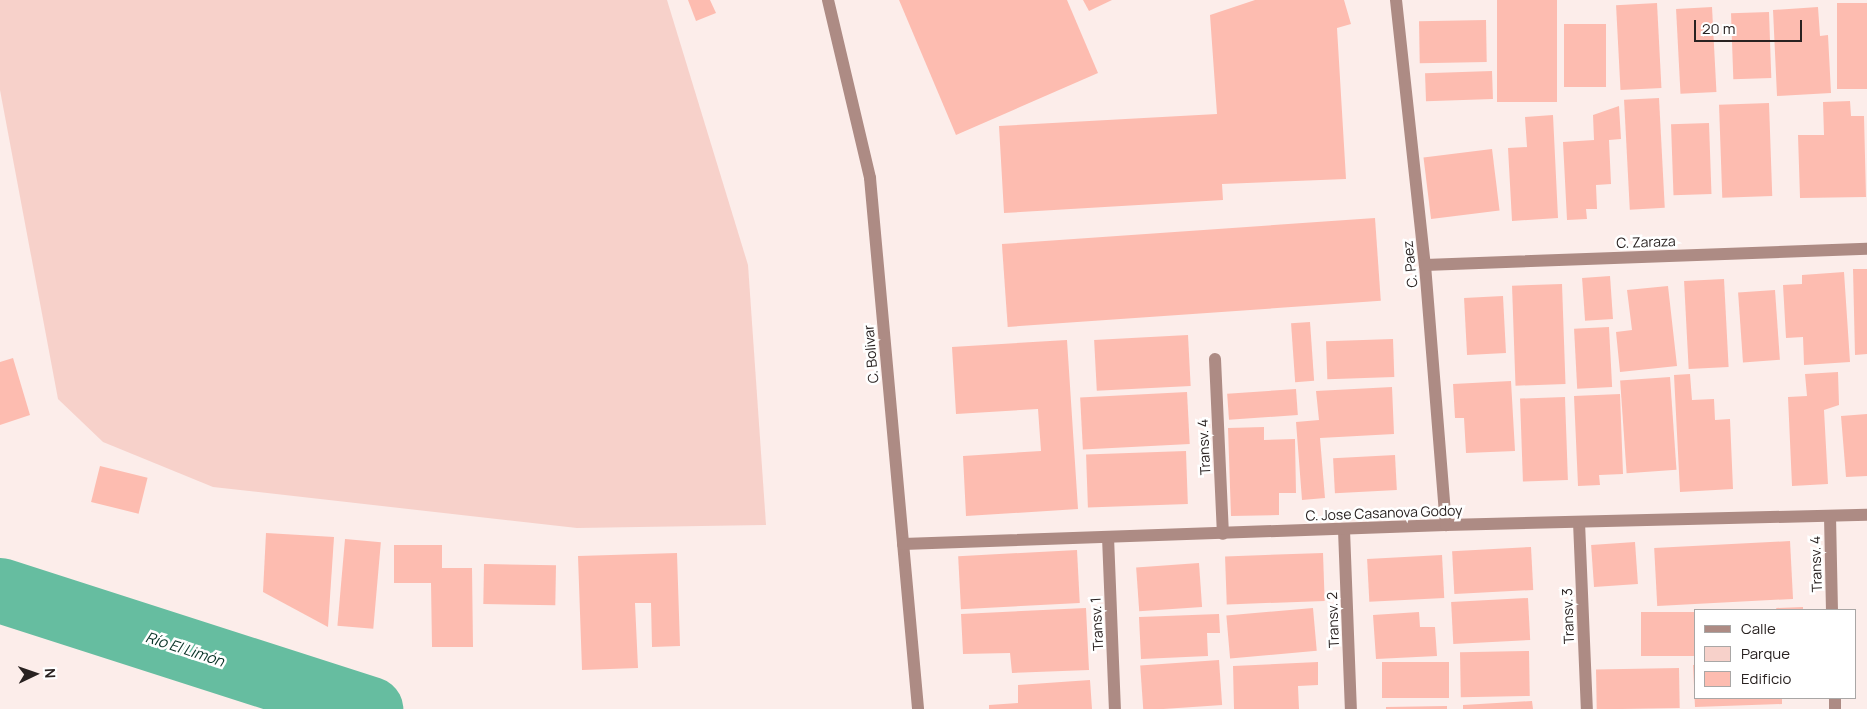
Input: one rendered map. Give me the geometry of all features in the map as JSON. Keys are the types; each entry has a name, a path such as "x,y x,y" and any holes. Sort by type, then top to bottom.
{"street":[{"name":"C. Bolivar","path":"828,0 870,178 918,708"},
{"name":"C. Paez","path":"1396,0 1425,265 1446,525"},
{"name":"C. Zaraza","path":"1425,265 1867,249"},
{"name":"Transv. 4","path":"1215,359 1223,534"},
{"name":"C. Jose Casanova Godoy","path":"903,544 1446,525 1867,515"},
{"name":"Transv. 4","path":"1830,516 1832,609"},
{"name":"Transv. 3","path":"1579,522 1587,709"},
{"name":"Transv. 2","path":"1344,530 1351,709"},
{"name":"Transv. 1","path":"1108,537 1115,709"}],"green space":[{"path":"0,0 667,0 748,265 766,525 577,528 213,487 103,442 58,399 0,90"}],"building":[{"path":"688,0 710,0 716,13 696,21"},
{"path":"899,0 1067,0 1098,73 956,135"},
{"path":"1083,0 1112,0 1089,11"},
{"path":"1255,0 1344,0 1351,24 1337,28 1346,179 1222,184 1223,200 1004,213 999,126 1217,114 1210,15"},
{"path":"1497,0 1557,0 1557,102 1497,102"},
{"path":"1657,3 1661,88 1621,90 1616,5"},
{"path":"1837,3 1867,3 1867,89 1837,89"},
{"path":"1712,7 1716,92 1680,94 1676,9"},
{"path":"1818,7 1820,36 1828,35 1831,93 1777,96 1773,10"},
{"path":"1769,12 1771,78 1733,79 1731,13"},
{"path":"1486,20 1487,62 1420,63 1419,21"},
{"path":"1564,24 1606,24 1606,87 1564,87"},
{"path":"1492,71 1493,99 1426,101 1425,73"},
{"path":"1659,98 1665,208 1630,210 1624,100"},
{"path":"1850,101 1851,116 1864,116 1866,197 1800,198 1798,135 1824,135 1823,102"},
{"path":"1769,103 1772,196 1722,198 1719,105"},
{"path":"1619,106 1621,139 1609,140 1611,184 1596,185 1597,209 1586,209 1587,219 1567,220 1563,142 1594,140 1593,115"},
{"path":"1553,115 1558,218 1512,221 1508,148 1527,147 1525,117"},
{"path":"1709,123 1711,194 1674,195 1671,124"},
{"path":"1492,149 1500,211 1431,219 1424,157"},
{"path":"1375,218 1381,301 1008,327 1002,244"},
{"path":"1853,269 1867,269 1867,354 1855,355"},
{"path":"1844,272 1850,362 1804,365 1803,337 1786,338 1783,285 1802,284 1802,275"},
{"path":"1610,276 1613,319 1585,321 1582,278"},
{"path":"1724,279 1729,367 1689,369 1684,281"},
{"path":"1562,284 1565,384 1516,386 1512,286"},
{"path":"1668,286 1677,366 1620,372 1616,332 1632,330 1627,290"},
{"path":"1775,290 1780,360 1743,362 1738,293"},
{"path":"1503,296 1506,353 1467,355 1464,298"},
{"path":"1310,322 1314,381 1295,382 1291,323"},
{"path":"1609,327 1612,387 1577,389 1574,329"},
{"path":"1188,335 1191,386 1097,391 1094,340"},
{"path":"1393,339 1394,377 1327,379 1326,341"},
{"path":"1067,340 1078,509 966,516 963,456 1041,451 1038,409 956,414 952,347"},
{"path":"13,358 30,415 0,425 0,362"},
{"path":"1838,372 1839,405 1824,410 1828,484 1792,486 1788,397 1807,396 1805,374"},
{"path":"1690,374 1692,400 1714,399 1715,420 1730,419 1733,489 1680,492 1674,375"},
{"path":"1670,377 1676,470 1627,473 1620,380"},
{"path":"1511,381 1515,451 1466,453 1464,418 1455,418 1453,384"},
{"path":"1392,387 1394,434 1320,438 1325,498 1302,500 1296,422 1319,420 1316,391"},
{"path":"1296,389 1298,415 1229,420 1227,394"},
{"path":"1187,392 1190,444 1083,450 1080,398"},
{"path":"1620,394 1623,474 1599,475 1600,485 1578,486 1574,396"},
{"path":"1565,397 1568,480 1523,482 1520,399"},
{"path":"1867,414 1867,476 1846,477 1841,416"},
{"path":"1264,427 1264,440 1295,439 1296,493 1279,493 1279,515 1231,516 1228,428"},
{"path":"1186,451 1188,504 1088,507 1086,454"},
{"path":"1395,455 1397,490 1335,493 1333,458"},
{"path":"100,466 148,478 139,514 91,502"},
{"path":"266,533 334,537 328,627 263,592"},
{"path":"345,539 381,542 373,629 337,626"},
{"path":"1790,541 1793,599 1657,606 1654,548"},
{"path":"1635,542 1638,584 1594,587 1591,545"},
{"path":"394,545 442,545 442,568 472,568 473,647 432,647 431,583 394,583"},
{"path":"1531,547 1533,590 1454,594 1452,551"},
{"path":"1077,550 1080,603 961,609 958,556"},
{"path":"677,553 680,646 652,647 651,603 635,603 638,668 582,670 578,556"},
{"path":"1323,553 1325,601 1227,604 1225,556"},
{"path":"1442,555 1444,598 1369,602 1367,559"},
{"path":"1199,563 1202,607 1139,611 1136,567"},
{"path":"484,564 556,565 555,605 483,604"},
{"path":"1528,598 1530,640 1453,644 1451,602"},
{"path":"1803,607 1803,609 1776,609"},
{"path":"1086,608 1089,670 1012,673 1010,653 963,654 961,614"},
{"path":"1313,608 1317,651 1230,658 1226,616"},
{"path":"1419,612 1420,627 1435,627 1437,656 1376,659 1373,615"},
{"path":"1641,612 1694,612 1694,656 1641,656"},
{"path":"1219,614 1220,633 1207,633 1208,656 1141,659 1139,617"},
{"path":"1529,651 1530,696 1461,697 1460,652"},
{"path":"1219,660 1222,705 1143,709 1140,666"},
{"path":"1318,662 1318,685 1298,686 1299,709 1234,709 1233,666"},
{"path":"1382,662 1449,662 1449,698 1382,698"},
{"path":"1679,668 1680,708 1597,709 1596,669"},
{"path":"1090,680 1092,709 989,709 989,705 1018,703 1018,685"},
{"path":"1695,699 1782,699 1782,704 1695,707"},
{"path":"1532,701 1533,709 1463,709 1463,705"},
{"path":"1447,706 1447,709 1386,709 1386,707"}],"waterway":[{"name":"Río El Limón","path":"0,590 370,709"}]}
